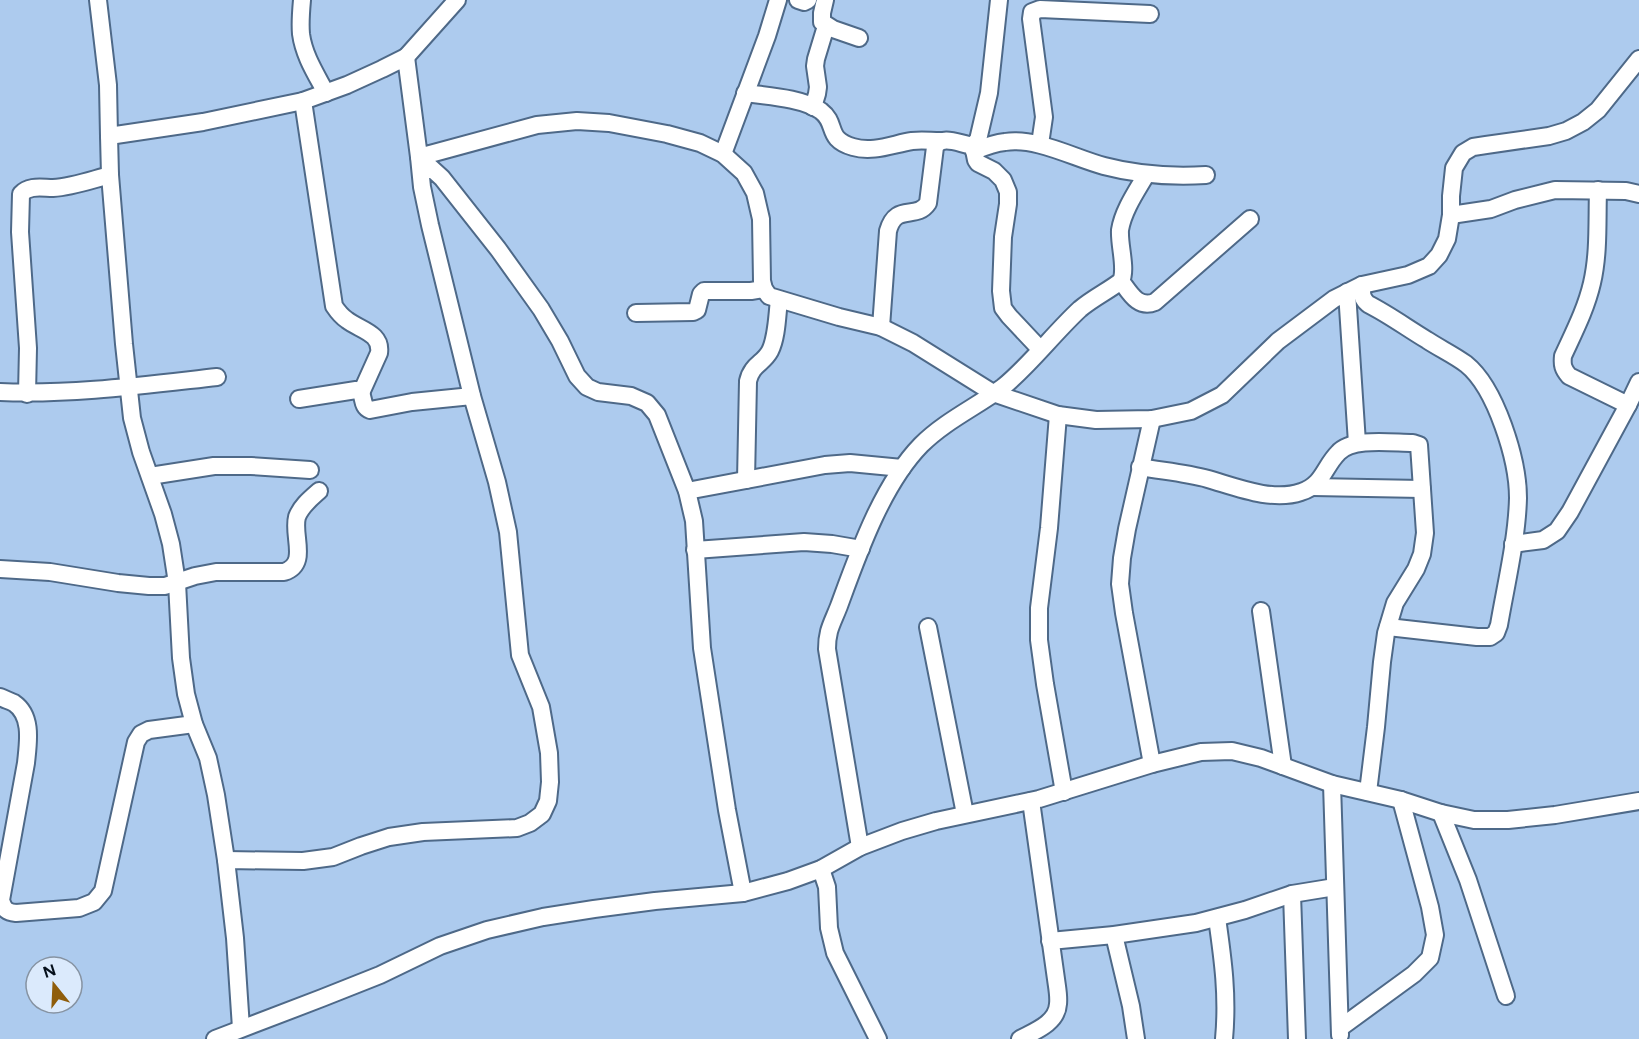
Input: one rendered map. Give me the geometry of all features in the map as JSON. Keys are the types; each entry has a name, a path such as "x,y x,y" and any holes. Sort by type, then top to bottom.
{"street":[{"path":"98,0 108,85 110,175 132,418 171,544 177,583 181,658 186,694 208,758 226,860 235,938 229,1035 380,975 440,946 487,930 543,917 594,909 743,893 821,869 860,847 936,820 1031,801 1152,764 1202,752 1232,751 1262,758 1332,784 1474,820 1508,820 1555,815 1639,801"},
{"path":"302,0 300,31 303,46 326,93"},
{"path":"109,136 203,122 303,101 347,85 406,57 457,0"},
{"path":"723,154 778,0"},
{"path":"798,0 804,2 808,0"},
{"path":"825,0 821,18 826,26 859,38"},
{"path":"999,0 989,93 978,140 973,148 978,163 994,171 1003,180 1008,192 1000,291 1004,308 1040,349"},
{"path":"1040,144 1044,117 1032,12 1040,9 1150,14"},
{"path":"813,107 818,87 816,58 826,26"},
{"path":"226,860 303,861 333,857 389,837 423,832 517,828 530,823 542,814 548,801 549,753 541,707 520,654 508,532 497,482 472,396 422,187 406,57"},
{"path":"419,157 537,125 577,121 609,123 700,143 723,154 744,173 755,193 761,219 762,281 769,296 882,327 913,343 993,393 1058,415 1095,420 1152,419 1191,411 1222,395 1278,341 1334,299 1354,289 1408,275 1429,266 1439,255 1447,239 1454,168 1463,153 1473,147 1549,136 1566,131 1583,122 1598,110 1639,59"},
{"path":"745,93 798,102 813,107 826,116 834,136 853,147 868,149 911,141 940,141 973,148 1006,141 1040,144 1105,166 1146,175 1206,176"},
{"path":"303,101 334,306 340,315 372,334 380,346 361,393 366,408 370,410 412,402 472,396"},
{"path":"882,327 890,222 897,215 925,207 928,202 935,147 940,141"},
{"path":"419,157 442,178 498,249 541,309 577,376 587,387 598,392 631,396 647,403 657,415 687,491 694,521 702,648 727,810 743,893"},
{"path":"27,394 28,348 20,232 21,194 30,188 56,188 110,175"},
{"path":"860,847 827,650 827,633 861,549 883,499 902,468 922,444 955,417 1002,387 1081,308 1121,281 1124,276 1120,229 1127,209 1146,175"},
{"path":"1451,215 1491,209 1555,190 1626,191 1639,194"},
{"path":"1598,190 1597,244 1593,282 1562,363 1569,376 1628,405"},
{"path":"1121,281 1134,299 1141,304 1155,302 1250,219"},
{"path":"636,313 693,312 698,310 701,294 704,291 764,289"},
{"path":"1354,289 1357,443"},
{"path":"1354,289 1368,304 1466,365 1481,381 1494,405 1509,444 1517,474 1518,499 1513,544 1496,633 1490,637 1477,637 1388,627"},
{"path":"746,480 748,381 750,373 770,351 779,300"},
{"path":"0,393 27,394 129,387 217,377"},
{"path":"1513,544 1543,540 1557,531 1570,512 1639,382"},
{"path":"299,399 356,390 361,393"},
{"path":"1058,415 1049,528 1039,608 1039,640 1064,792"},
{"path":"1152,419 1122,558 1120,584 1152,764"},
{"path":"1140,467 1207,479 1235,488 1285,495 1300,493 1313,487 1324,475 1338,452 1346,447 1357,443 1413,443 1419,445 1425,533 1422,554 1416,569 1395,603 1388,627 1368,792"},
{"path":"687,491 825,465 850,463 902,468"},
{"path":"150,476 214,466 310,470"},
{"path":"1313,487 1422,489"},
{"path":"0,569 50,572 148,586 165,586 216,572 284,572 291,570 297,564 298,515 303,506 319,491"},
{"path":"695,550 804,542 861,549"},
{"path":"1261,611 1283,766"},
{"path":"928,627 965,814"},
{"path":"0,698 13,703 23,712 27,723 28,741 1,900 8,912 79,908 94,902 103,891 136,742 141,734 149,730 195,724"},
{"path":"1332,784 1340,1033"},
{"path":"1340,1033 1414,974 1430,958 1435,935 1430,907 1401,800"},
{"path":"1020,1039 1054,1017 1059,1004 1031,801"},
{"path":"1441,813 1472,891 1506,996"},
{"path":"821,869 827,886 830,928 835,952 878,1039"},
{"path":"1050,941 1114,935 1196,923 1292,894 1335,887"},
{"path":"1292,894 1297,1039"},
{"path":"1217,918 1227,1001 1224,1039"},
{"path":"1114,935 1131,1006 1136,1039"}]}
